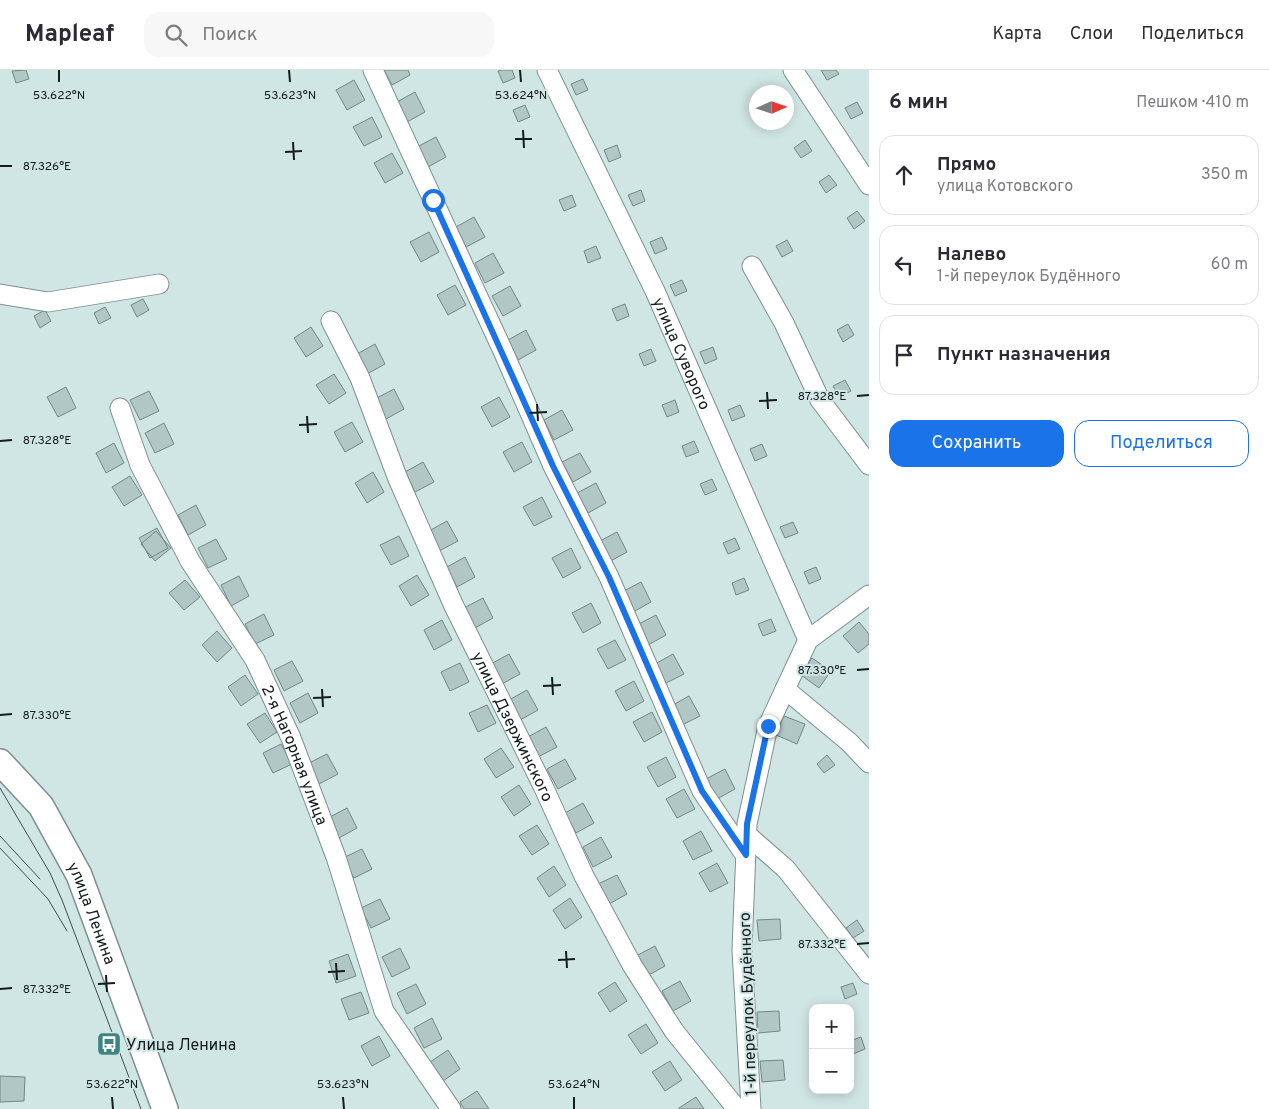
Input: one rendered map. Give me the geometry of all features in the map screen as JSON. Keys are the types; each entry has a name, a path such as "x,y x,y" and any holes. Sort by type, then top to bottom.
{"main road":[{"name":"улица Ленина","path":"0,762 41,806 78,875 165,1109"}],"street":[{"path":"373,70 503,351 553,466 609,577 702,791 746,855"},
{"name":"улица Суворого","path":"548,70 655,291 808,640"},
{"path":"794,70 869,185"},
{"path":"752,266 784,323 820,400 869,465"},
{"path":"0,294 48,302 159,284"},
{"name":"улица Дзержинского","path":"331,321 360,378 398,479 453,604 543,786 584,876 632,965 674,1031 738,1109"},
{"name":"2-я Нагорная улица","path":"120,408 140,465 190,561 255,660 291,738 336,857 384,1011 451,1109"},
{"path":"808,640 869,595"},
{"name":"1-й переулок Будённого","path":"750,1109 742,950 746,834 768,726 808,640"},
{"path":"784,689 849,742 869,763"},
{"path":"746,834 786,869 869,974"}],"building":[{"path":"26,70 29,79 16,83 12,71"},
{"path":"384,70 408,70 410,75 392,85"},
{"path":"512,70 515,78 503,83 498,71"},
{"path":"821,70 836,70 839,74 827,80"},
{"path":"583,79 588,90 576,95 571,84"},
{"path":"354,80 365,100 347,110 336,90"},
{"path":"415,92 425,112 407,122 397,102"},
{"path":"857,102 863,113 851,119 845,108"},
{"path":"525,105 530,117 518,122 513,110"},
{"path":"372,117 382,137 364,146 353,127"},
{"path":"436,137 446,157 428,167 417,147"},
{"path":"805,140 812,151 801,158 794,148"},
{"path":"617,145 621,157 609,162 604,150"},
{"path":"392,153 403,173 385,183 374,163"},
{"path":"829,175 837,185 826,193 819,182"},
{"path":"641,190 645,201 633,206 628,195"},
{"path":"572,195 576,206 564,211 559,200"},
{"path":"857,211 865,221 854,229 847,218"},
{"path":"474,217 485,237 466,247 456,227"},
{"path":"429,232 439,252 421,262 410,242"},
{"path":"662,237 667,249 655,254 650,242"},
{"path":"787,240 793,251 782,257 776,246"},
{"path":"596,246 601,258 588,263 584,251"},
{"path":"493,253 504,273 485,283 475,263"},
{"path":"682,280 687,291 675,296 670,285"},
{"path":"455,285 466,305 448,315 437,295"},
{"path":"510,286 521,306 503,316 492,296"},
{"path":"143,299 149,310 137,317 131,305"},
{"path":"625,304 629,316 617,321 612,309"},
{"path":"105,307 111,318 99,324 94,313"},
{"path":"45,310 51,321 40,328 34,316"},
{"path":"848,324 854,335 843,342 837,330"},
{"path":"311,327 323,346 306,357 294,338"},
{"path":"526,330 536,350 518,360 508,340"},
{"path":"375,344 385,364 367,374 357,354"},
{"path":"713,347 717,359 705,364 700,352"},
{"path":"651,349 656,361 644,366 639,354"},
{"path":"334,374 346,393 329,404 316,385"},
{"path":"845,380 851,391 839,397 833,386"},
{"path":"66,387 76,408 58,417 47,397"},
{"path":"394,389 404,409 386,419 375,399"},
{"path":"149,391 159,411 140,420 130,400"},
{"path":"499,397 510,417 492,427 481,407"},
{"path":"675,400 679,412 667,417 662,405"},
{"path":"740,405 745,416 732,421 728,410"},
{"path":"562,410 573,430 554,440 544,420"},
{"path":"352,422 363,442 345,452 334,432"},
{"path":"164,423 174,444 155,453 145,433"},
{"path":"694,441 699,452 686,457 682,446"},
{"path":"522,442 532,462 514,472 503,452"},
{"path":"114,443 124,463 106,473 96,453"},
{"path":"762,444 767,456 755,461 750,449"},
{"path":"580,453 591,472 573,482 562,462"},
{"path":"423,462 434,482 415,492 405,472"},
{"path":"373,472 384,492 367,503 355,483"},
{"path":"130,476 142,495 124,506 112,487"},
{"path":"712,479 717,490 705,495 700,484"},
{"path":"596,483 606,503 588,513 577,493"},
{"path":"542,497 552,517 534,526 523,507"},
{"path":"196,505 206,525 188,535 178,515"},
{"path":"447,521 458,541 439,551 429,531"},
{"path":"793,522 798,533 785,538 780,527"},
{"path":"157,528 168,548 150,558 139,538"},
{"path":"156,531 171,548 155,561 141,544"},
{"path":"617,532 627,552 609,562 598,542"},
{"path":"399,536 409,556 391,565 380,545"},
{"path":"735,538 740,549 728,554 723,543"},
{"path":"216,539 227,559 208,568 198,548"},
{"path":"571,548 581,568 563,578 552,558"},
{"path":"465,557 475,577 457,587 447,567"},
{"path":"816,567 821,579 809,584 804,572"},
{"path":"417,575 429,595 411,606 399,586"},
{"path":"239,576 249,596 231,606 221,585"},
{"path":"744,578 749,590 736,595 732,583"},
{"path":"185,580 200,597 184,610 169,593"},
{"path":"641,582 651,602 633,612 622,592"},
{"path":"483,598 493,618 475,628 464,608"},
{"path":"591,603 601,623 583,633 572,613"},
{"path":"264,614 274,635 255,644 245,624"},
{"path":"656,615 666,635 648,645 637,625"},
{"path":"771,619 776,631 763,636 758,624"},
{"path":"442,620 452,640 434,650 424,630"},
{"path":"859,622 869,634 869,644 858,653 843,636"},
{"path":"217,631 232,648 217,662 202,645"},
{"path":"615,640 626,660 608,669 597,649"},
{"path":"509,654 520,674 502,684 491,664"},
{"path":"673,654 684,674 666,683 655,664"},
{"path":"812,658 831,671 819,688 801,675"},
{"path":"292,661 303,681 284,691 274,670"},
{"path":"460,663 469,682 450,691 441,672"},
{"path":"245,675 258,694 241,706 228,687"},
{"path":"634,681 644,701 626,711 615,691"},
{"path":"527,690 538,710 520,720 509,700"},
{"path":"308,693 318,713 300,723 290,703"},
{"path":"689,696 700,716 682,725 671,706"},
{"path":"487,705 496,723 478,732 469,713"},
{"path":"652,712 662,732 644,742 633,722"},
{"path":"265,713 277,732 260,743 247,724"},
{"path":"784,716 805,724 797,744 776,735"},
{"path":"546,727 557,747 538,757 528,737"},
{"path":"281,744 292,764 273,773 263,753"},
{"path":"501,748 514,767 496,778 484,759"},
{"path":"327,754 338,774 319,784 309,763"},
{"path":"827,755 835,765 824,773 817,764"},
{"path":"666,757 676,777 658,787 647,767"},
{"path":"565,759 576,779 558,789 547,769"},
{"path":"725,769 735,789 717,799 706,779"},
{"path":"519,785 531,804 514,816 501,797"},
{"path":"684,789 695,809 677,818 666,799"},
{"path":"583,803 594,823 576,833 565,813"},
{"path":"347,808 357,828 339,838 328,818"},
{"path":"537,825 549,844 532,855 519,836"},
{"path":"701,831 712,851 693,860 683,841"},
{"path":"601,837 612,857 593,867 583,847"},
{"path":"362,849 372,869 354,878 343,858"},
{"path":"717,863 728,883 710,892 699,873"},
{"path":"554,866 566,885 549,897 537,878"},
{"path":"617,875 627,894 609,904 598,884"},
{"path":"570,898 582,917 565,929 553,910"},
{"path":"380,899 390,919 371,928 361,908"},
{"path":"780,919 781,939 759,941 757,920"},
{"path":"857,920 864,931 853,938 846,928"},
{"path":"655,946 665,966 647,976 636,956"},
{"path":"400,948 410,968 392,977 382,957"},
{"path":"348,954 356,976 336,983 329,961"},
{"path":"680,981 691,1001 673,1011 662,991"},
{"path":"615,982 627,1001 610,1012 598,993"},
{"path":"853,983 857,994 845,999 841,987"},
{"path":"416,984 426,1004 407,1014 397,993"},
{"path":"361,992 369,1013 349,1020 341,999"},
{"path":"779,1011 780,1031 758,1033 757,1012"},
{"path":"432,1018 442,1039 424,1048 414,1028"},
{"path":"646,1024 658,1043 641,1054 628,1035"},
{"path":"379,1036 390,1056 372,1066 361,1046"},
{"path":"861,1037 865,1049 854,1054 854,1040"},
{"path":"448,1050 460,1069 443,1081 430,1062"},
{"path":"783,1060 785,1080 762,1082 760,1061"},
{"path":"670,1061 682,1080 665,1091 652,1072"},
{"path":"0,1076 25,1077 24,1101 0,1102"},
{"path":"477,1091 489,1109 464,1109 460,1102"},
{"path":"696,1097 704,1109 679,1109 679,1108"}],"tram line":[{"path":"0,788 50,873 62,900 141,1109"},
{"path":"0,836 40,879"},
{"path":"0,848 48,899 67,931"}],"place":[{"name":"Улица Ленина","path":"109,1044"}],"route":[{"path":"433,200 503,351 553,466 609,577 702,791 746,855 747,824 768,726"}]}
